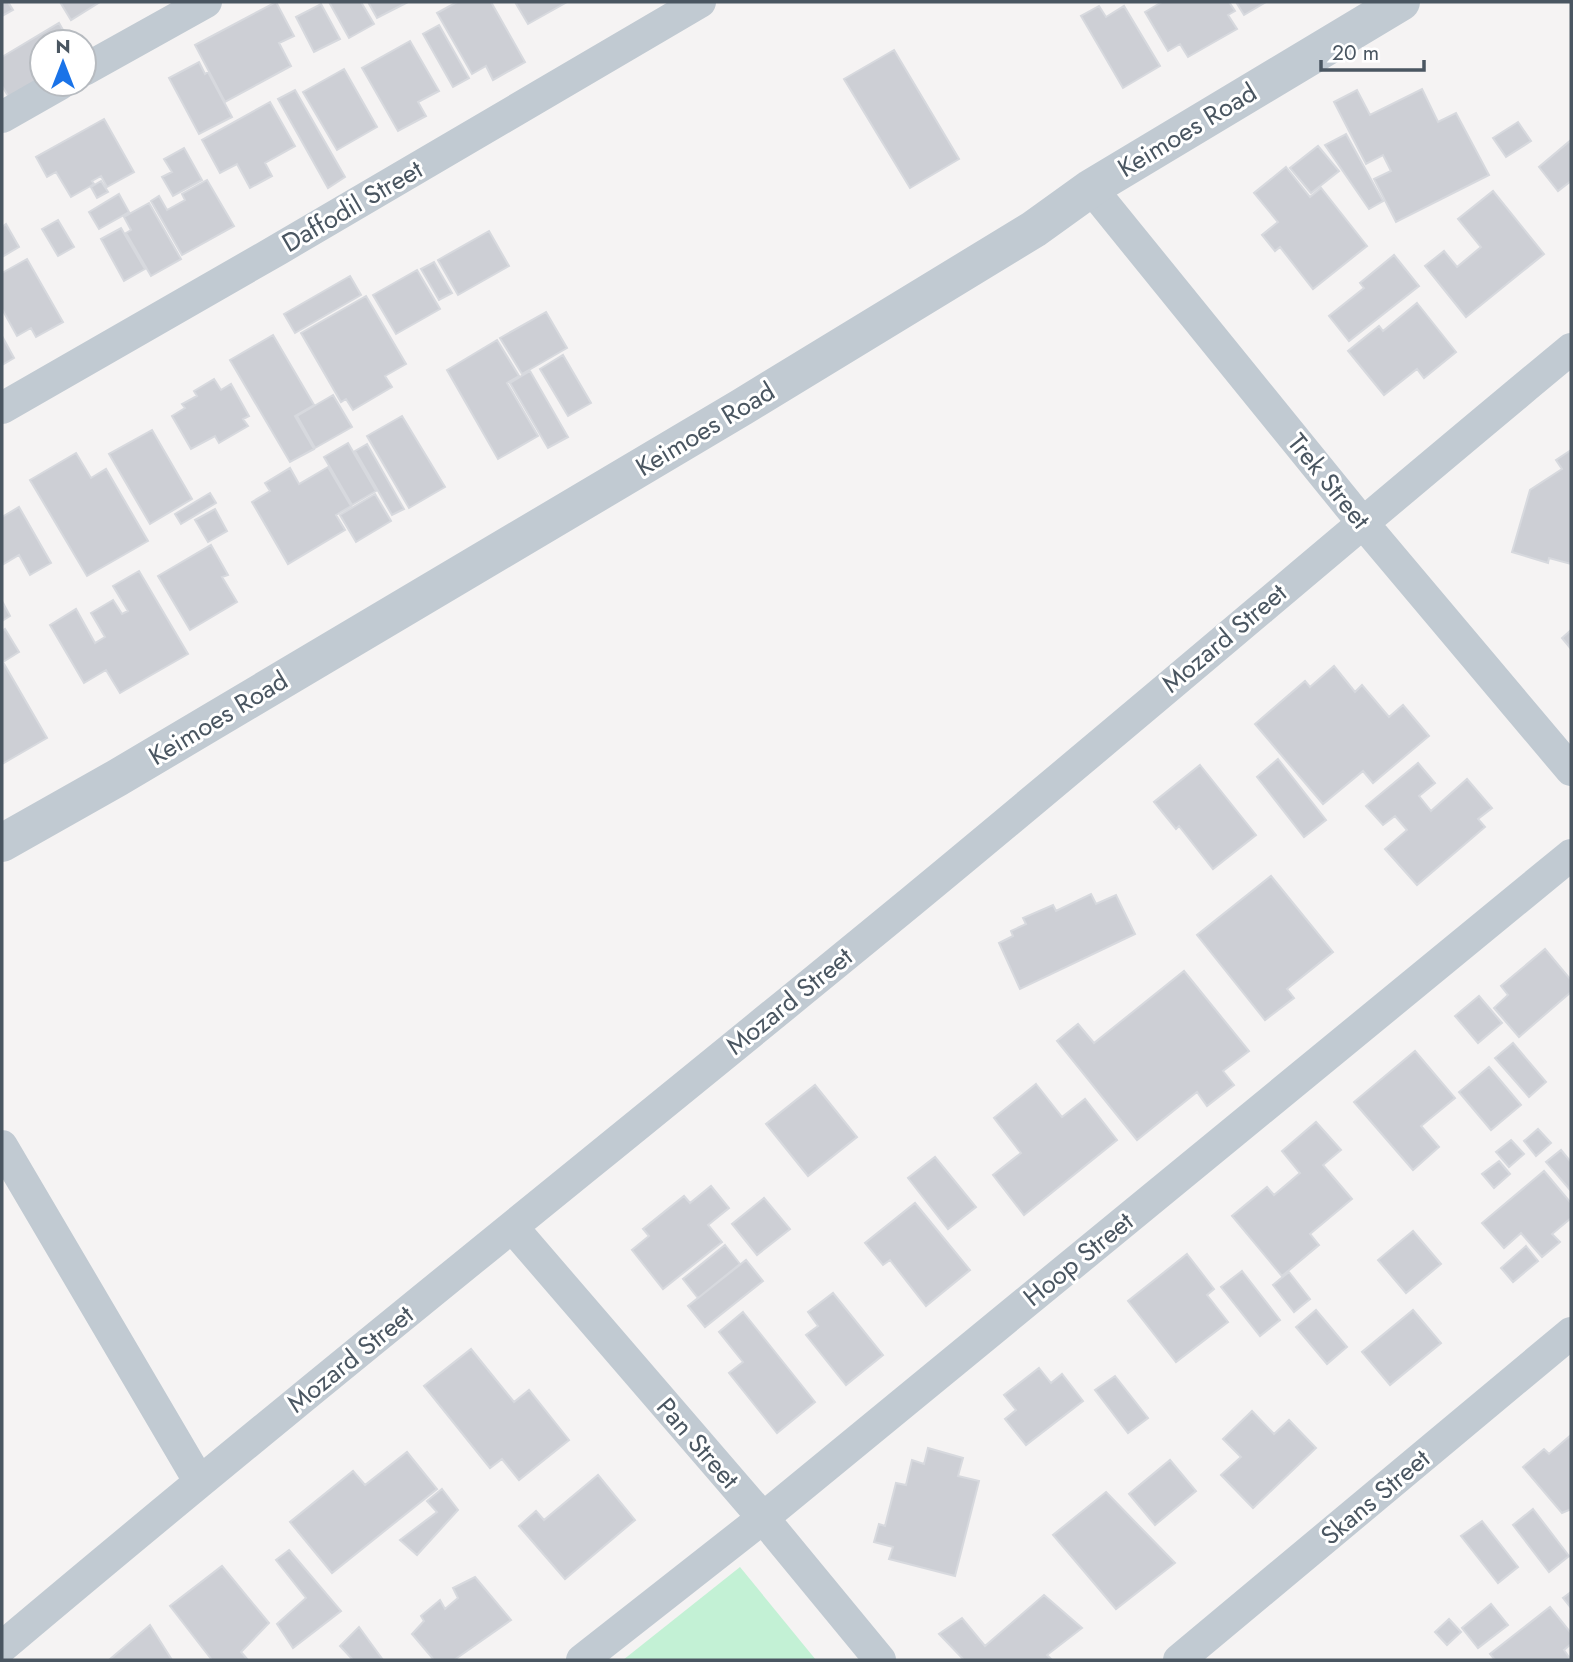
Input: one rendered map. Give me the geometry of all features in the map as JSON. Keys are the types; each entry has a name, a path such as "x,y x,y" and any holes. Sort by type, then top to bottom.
{"street":[{"path":"98,62 206,2"},
{"name":"Daffodil Street","path":"2,408 700,2"},
{"name":"Keimoes Road","path":"2,843 117,778 754,400 1034,229 1091,188 1401,2"},
{"path":"2,117 35,98"},
{"name":"Trek Street","path":"1091,188 1362,522 1571,771"},
{"name":"Mozard Street","path":"2,1647 199,1481 513,1228 929,886 1571,349"},
{"name":"Hoop Street","path":"582,1660 763,1518 1571,855"},
{"path":"2,1146 199,1481"},
{"name":"Pan Street","path":"513,1228 763,1518 880,1660"},
{"name":"Skans Street","path":"1179,1660 1571,1333"}],"green space":[{"path":"740,1567 816,1660 623,1660"}],"building":[{"path":"2,2 8,2 13,10 2,16"},
{"path":"60,2 100,2 71,20"},
{"path":"276,2 294,36 279,43 291,66 225,102 195,45"},
{"path":"329,2 361,2 374,24 349,38"},
{"path":"368,2 408,2 377,18"},
{"path":"457,2 491,2 525,62 493,80 486,66 472,74 437,13"},
{"path":"515,2 567,2 528,24"},
{"path":"1162,2 1229,2 1235,11 1228,15 1237,29 1188,57 1180,44 1168,51 1145,12"},
{"path":"1236,2 1266,2 1244,15"},
{"path":"321,4 340,39 314,52 296,17"},
{"path":"1099,6 1106,17 1124,6 1160,66 1123,88 1081,16"},
{"path":"439,25 469,78 453,87 423,34"},
{"path":"28,41 28,96 15,107 2,86 2,57"},
{"path":"410,41 439,91 418,102 426,116 398,131 362,68"},
{"path":"894,50 959,159 910,188 844,79"},
{"path":"199,62 205,74 208,72 232,117 199,134 169,78"},
{"path":"344,69 377,127 337,150 303,92"},
{"path":"1422,89 1438,122 1456,113 1489,175 1396,222 1374,179 1391,171 1383,155 1366,164 1334,102 1357,90 1370,115"},
{"path":"295,90 345,177 328,188 278,99"},
{"path":"270,102 295,146 265,163 272,176 250,188 237,164 220,173 202,140"},
{"path":"104,119 134,172 107,187 101,176 92,181 94,184 71,197 56,172 47,177 36,157"},
{"path":"1518,122 1531,141 1506,157 1493,138"},
{"path":"1346,134 1383,201 1369,209 1325,145"},
{"path":"1571,140 1571,181 1558,191 1539,167"},
{"path":"1318,146 1339,171 1311,193 1290,168"},
{"path":"184,148 202,180 173,196 162,177 172,172 164,159"},
{"path":"1286,167 1310,197 1321,188 1367,246 1313,289 1280,247 1275,251 1262,235 1278,222 1254,193"},
{"path":"207,180 234,226 182,255 151,201 159,196 167,210 185,200 182,194"},
{"path":"101,181 108,192 97,198 91,187"},
{"path":"1493,191 1544,254 1466,317 1425,266 1444,251 1457,267 1481,247 1458,219"},
{"path":"119,194 129,212 99,229 89,212"},
{"path":"149,203 181,259 151,276 126,233 131,230 124,217"},
{"path":"58,220 74,247 58,256 42,229"},
{"path":"6,224 19,247 2,257 2,227"},
{"path":"121,228 145,269 124,281 101,239"},
{"path":"489,231 509,266 458,295 438,260"},
{"path":"1394,255 1419,286 1349,341 1329,316 1364,288 1360,283"},
{"path":"27,259 63,322 36,337 31,328 17,336 2,309 2,273"},
{"path":"434,262 452,293 439,300 421,269"},
{"path":"417,270 440,309 396,334 373,295"},
{"path":"350,276 361,295 295,333 284,314"},
{"path":"366,296 406,364 385,376 392,387 353,410 346,399 341,402 301,333"},
{"path":"1417,303 1456,352 1424,378 1417,369 1384,395 1348,351 1379,326 1383,331"},
{"path":"546,312 567,348 522,374 500,338"},
{"path":"273,335 314,405 295,416 314,449 290,462 230,360"},
{"path":"2,336 14,358 2,365"},
{"path":"497,340 519,376 507,383 538,436 498,459 447,370"},
{"path":"563,355 591,403 568,416 540,369"},
{"path":"530,371 568,437 548,448 510,383"},
{"path":"214,379 221,390 231,384 249,416 243,419 248,426 219,443 215,436 191,449 172,416 185,408 182,404 197,396 194,391"},
{"path":"333,395 352,427 315,448 297,416"},
{"path":"402,416 445,487 409,508 367,436"},
{"path":"152,430 192,499 150,524 109,454"},
{"path":"348,443 376,491 352,505 324,457"},
{"path":"367,444 404,509 392,515 355,451"},
{"path":"1571,450 1571,564 1549,558 1548,563 1512,552 1530,490 1562,469 1556,460"},
{"path":"76,453 91,478 106,469 148,541 87,576 30,480"},
{"path":"328,467 351,506 336,515 345,530 288,564 252,502 270,491 265,483 290,468 299,484"},
{"path":"210,493 216,503 181,524 175,514"},
{"path":"375,494 391,521 356,542 340,515"},
{"path":"19,507 51,563 30,575 19,555 2,565 2,517"},
{"path":"215,509 227,531 208,542 195,520"},
{"path":"211,545 228,575 222,577 237,602 190,630 158,576"},
{"path":"139,571 188,654 120,693 106,670 84,683 50,625 76,609 95,643 105,637 91,613 113,600 122,614 128,611 113,586"},
{"path":"2,601 10,616 2,621"},
{"path":"5,629 19,652 3,662 47,738 2,764 2,631"},
{"path":"1571,630 1571,649 1562,638"},
{"path":"1334,666 1355,692 1362,685 1389,717 1403,705 1429,736 1373,783 1363,771 1323,804 1255,724 1305,681 1310,687"},
{"path":"1278,759 1326,820 1304,837 1257,777"},
{"path":"1418,763 1435,783 1419,796 1431,811 1467,779 1492,808 1478,819 1485,827 1417,885 1385,849 1407,830 1395,816 1383,825 1366,806"},
{"path":"1200,765 1256,835 1213,869 1179,826 1176,829 1154,802"},
{"path":"1271,876 1333,952 1287,989 1294,998 1265,1020 1197,935"},
{"path":"1091,894 1096,904 1116,895 1135,934 1020,989 999,943 1013,936 1011,931 1026,924 1023,918 1053,905 1056,911"},
{"path":"1545,949 1571,980 1571,992 1519,1037 1494,1008 1508,995 1501,986"},
{"path":"1184,971 1249,1051 1223,1071 1234,1085 1207,1106 1197,1092 1137,1140 1057,1041 1078,1024 1094,1043"},
{"path":"1479,996 1502,1023 1478,1043 1455,1016"},
{"path":"1513,1043 1546,1082 1529,1097 1495,1058"},
{"path":"1415,1051 1455,1098 1421,1126 1439,1147 1413,1170 1354,1102"},
{"path":"1489,1067 1521,1105 1491,1130 1459,1092"},
{"path":"1036,1084 1062,1117 1085,1099 1117,1140 1024,1215 993,1175 1021,1153 994,1118"},
{"path":"815,1085 857,1137 808,1176 766,1124"},
{"path":"1316,1122 1341,1150 1323,1165 1352,1199 1310,1234 1319,1245 1282,1276 1232,1216 1267,1187 1274,1195 1300,1173 1282,1151"},
{"path":"1538,1129 1551,1143 1536,1156 1524,1141"},
{"path":"1511,1140 1524,1154 1509,1167 1496,1152"},
{"path":"1561,1150 1571,1162 1571,1191 1546,1162"},
{"path":"935,1157 976,1207 948,1229 908,1178"},
{"path":"1499,1161 1510,1174 1494,1188 1482,1174"},
{"path":"1544,1171 1571,1203 1571,1218 1552,1234 1560,1242 1542,1257 1521,1233 1504,1248 1482,1223"},
{"path":"711,1186 729,1208 708,1225 722,1242 663,1289 632,1250 649,1236 643,1229 684,1196 690,1203"},
{"path":"764,1198 790,1229 757,1255 732,1224"},
{"path":"915,1203 970,1270 926,1306 890,1260 883,1265 865,1243"},
{"path":"1413,1231 1441,1264 1406,1293 1378,1260"},
{"path":"725,1245 740,1264 698,1298 683,1279"},
{"path":"1526,1246 1538,1261 1513,1282 1501,1268"},
{"path":"1187,1254 1214,1289 1207,1295 1228,1322 1176,1362 1128,1301"},
{"path":"746,1260 763,1281 705,1327 688,1306"},
{"path":"1242,1271 1280,1320 1260,1336 1221,1287"},
{"path":"1289,1272 1310,1299 1294,1312 1273,1285"},
{"path":"833,1293 883,1355 846,1385 806,1335 818,1326 808,1312"},
{"path":"1316,1310 1347,1347 1327,1364 1296,1327"},
{"path":"1413,1310 1441,1343 1390,1385 1362,1352"},
{"path":"743,1312 815,1402 777,1433 729,1373 743,1362 719,1332"},
{"path":"471,1349 514,1402 529,1390 569,1440 519,1480 502,1459 490,1468 424,1386"},
{"path":"1039,1368 1051,1383 1062,1374 1083,1401 1026,1445 1005,1419 1016,1410 1004,1395"},
{"path":"1115,1376 1148,1418 1128,1433 1095,1390"},
{"path":"1252,1411 1274,1434 1289,1420 1316,1448 1253,1508 1221,1475 1241,1457 1223,1439"},
{"path":"1571,1435 1571,1509 1562,1513 1523,1467 1544,1449 1549,1454"},
{"path":"928,1448 963,1458 958,1476 979,1481 955,1576 889,1559 893,1547 874,1542 879,1524 885,1526 896,1483 906,1485 912,1460 924,1464"},
{"path":"407,1452 437,1489 332,1573 290,1522 353,1471 365,1485"},
{"path":"1170,1460 1196,1491 1155,1525 1129,1494"},
{"path":"598,1475 635,1520 565,1579 519,1526 536,1511 544,1520"},
{"path":"442,1489 458,1510 417,1555 400,1540 437,1512 427,1501"},
{"path":"1106,1492 1175,1563 1116,1609 1053,1535"},
{"path":"1533,1509 1569,1556 1549,1572 1513,1525"},
{"path":"1482,1521 1518,1567 1498,1583 1461,1536"},
{"path":"289,1550 341,1611 293,1648 277,1624 306,1598 276,1560"},
{"path":"222,1566 269,1623 241,1652 248,1660 212,1660 170,1606"},
{"path":"475,1577 511,1620 454,1660 434,1660 412,1634 424,1621 421,1616 440,1600 445,1609 458,1598 453,1588"},
{"path":"1571,1592 1571,1608 1563,1598"},
{"path":"1044,1595 1082,1628 1047,1655 1052,1660 964,1660 939,1634 962,1618 985,1646"},
{"path":"1491,1604 1508,1625 1478,1648 1462,1628"},
{"path":"1550,1607 1571,1633 1571,1644 1564,1650 1571,1660 1495,1660 1490,1654"},
{"path":"1449,1619 1461,1632 1447,1645 1435,1632"},
{"path":"150,1625 172,1660 109,1660"},
{"path":"359,1627 383,1660 353,1660 340,1646"}]}
